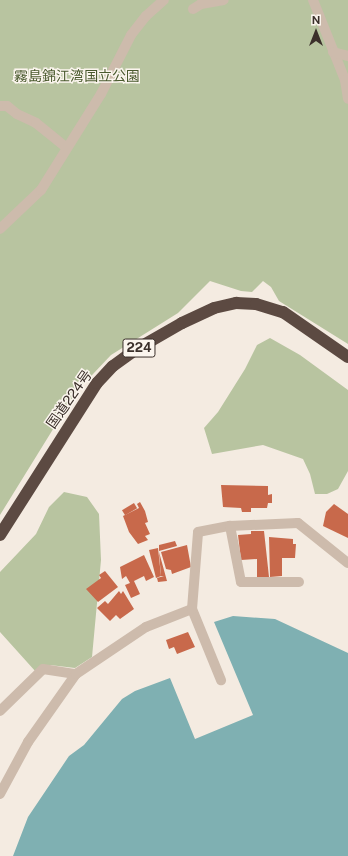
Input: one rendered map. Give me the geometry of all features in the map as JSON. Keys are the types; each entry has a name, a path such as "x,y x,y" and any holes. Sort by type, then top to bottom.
{"highway":[{"name":"国道224号","path":"0,535 97,383 113,366 135,350 182,323 214,308 236,303 256,304 283,312 348,357"}],"street":[{"path":"0,229 41,190 101,94 131,35 146,16 164,0"},
{"path":"193,9 201,4 224,0"},
{"path":"313,0 346,81 348,99"},
{"path":"333,52 348,56"},
{"path":"0,106 7,106 17,114 36,123 66,148"},
{"path":"221,680 192,609 198,532 230,526 298,523 348,563"},
{"path":"230,526 241,582 298,582"},
{"path":"0,794 28,742 76,674 146,627 192,609"},
{"path":"0,711 43,669 76,674"}],"green space":[{"name":"霧島錦江湾国立公園","path":"0,0 348,0 348,344 279,301 271,287 263,281 252,292 241,291 210,281 178,313 111,355 76,392 0,515"},
{"path":"270,338 300,355 348,390 348,471 338,489 327,494 315,494 310,474 303,459 263,445 212,454 204,428 218,412 245,369 257,345"},
{"path":"64,492 87,497 99,514 101,560 92,657 75,668 50,665 40,667 36,672 0,632 0,572 36,534 49,507"}],"water":[{"path":"233,616 275,619 348,653 348,856 13,856 28,817 69,756 84,745 122,699 135,691 170,678 195,739 253,715 214,622"}],"building":[{"path":"221,485 268,486 268,495 272,494 272,503 268,503 267,508 251,508 251,512 242,512 241,508 223,507"},
{"path":"140,502 145,511 148,522 145,523 150,534 145,536 148,540 138,544 129,532 123,516 139,508 137,504"},
{"path":"134,503 137,508 125,515 122,510"},
{"path":"334,504 348,514 348,538 323,526 326,512"},
{"path":"251,531 264,531 269,577 257,577 257,559 241,560 238,535 251,534"},
{"path":"269,537 293,539 293,544 296,544 295,558 282,558 282,576 270,577"},
{"path":"175,541 177,546 159,551 159,545"},
{"path":"187,545 191,567 172,574 171,570 166,569 161,552"},
{"path":"158,548 161,576 156,578 149,550"},
{"path":"159,552 167,581 158,582 157,578 164,576 161,576"},
{"path":"144,555 154,577 146,581 144,576 134,581 140,594 131,598 125,585 130,583 126,576 122,579 120,567"},
{"path":"105,571 118,587 98,602 86,589 101,578 99,575"},
{"path":"119,591 121,594 123,591 134,609 120,619 116,615 110,621 97,608 105,601 108,604"},
{"path":"188,632 195,647 177,654 174,647 169,649 166,640"}]}
